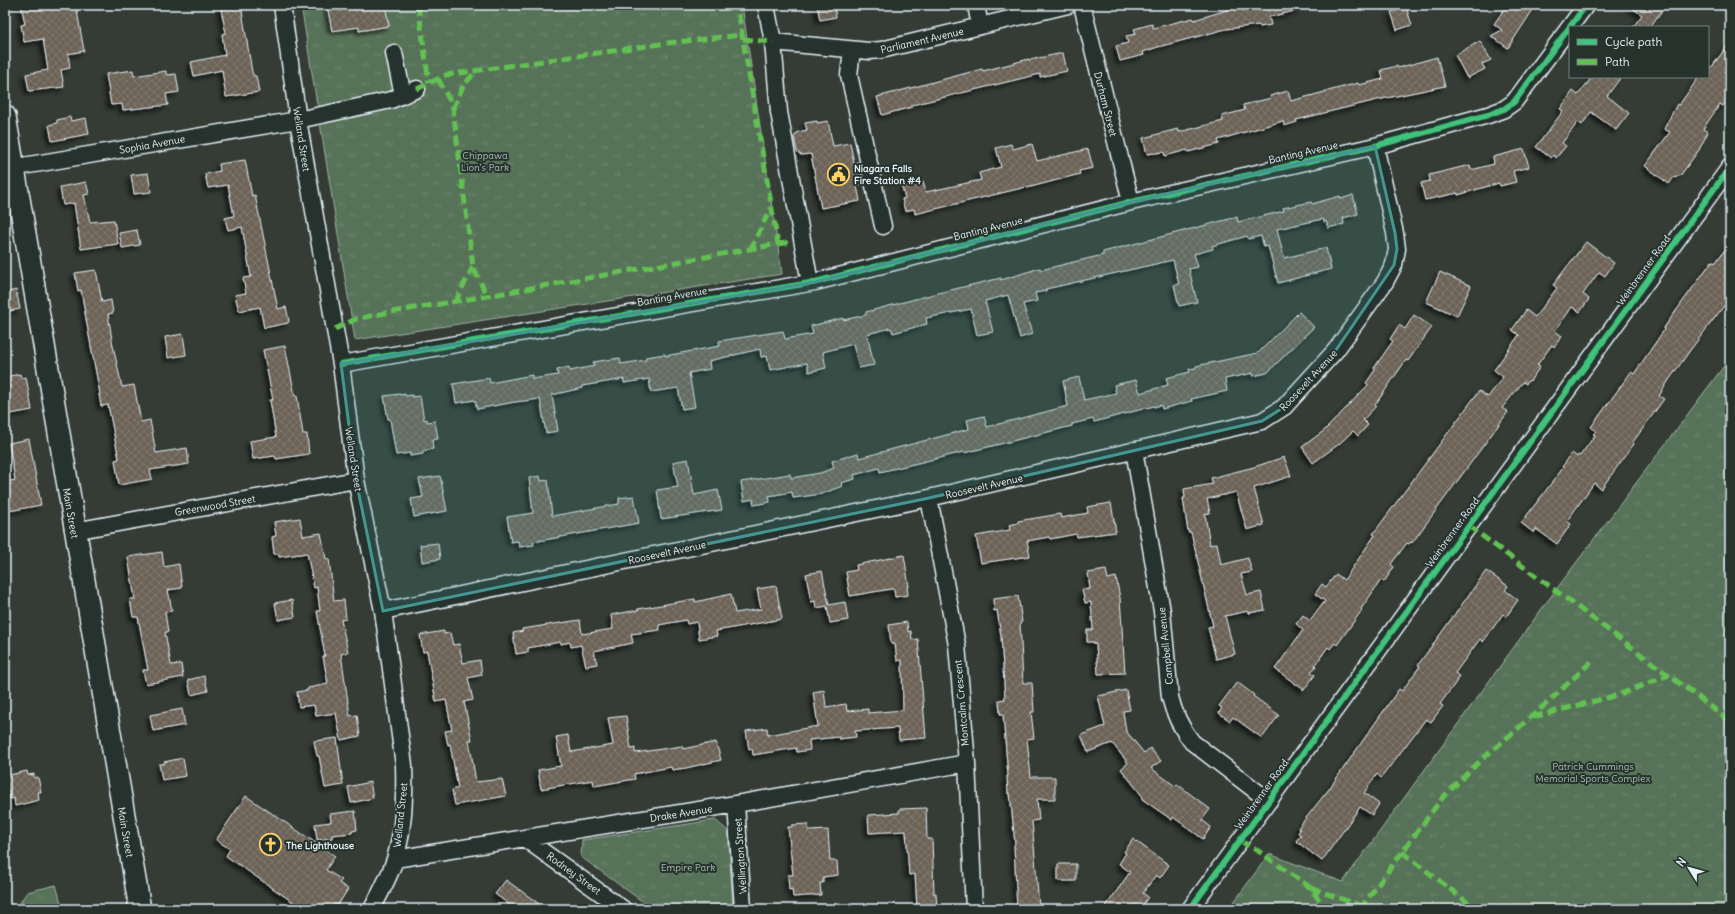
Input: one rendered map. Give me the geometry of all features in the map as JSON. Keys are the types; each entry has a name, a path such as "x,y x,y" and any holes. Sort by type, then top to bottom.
{"main road":[{"name":"Main Street","path":"5,116 9,168 140,909"}],"street":[{"name":"Welland Street","path":"282,5 298,120 341,364 356,480 383,610 404,764 405,789 402,825 395,859 372,909"},
{"path":"766,5 773,42 779,112 786,159 810,282"},
{"path":"976,5 980,26"},
{"name":"Parliament Avenue","path":"773,42 869,52 1068,5"},
{"name":"Durham Street","path":"1082,5 1131,202"},
{"name":"Banting Avenue","path":"1571,26 1586,5"},
{"name":"Banting Avenue","path":"341,364 810,282 1131,202 1375,146 1488,115 1504,109 1514,102 1569,28"},
{"path":"852,50 849,75 883,226"},
{"path":"394,52 403,95"},
{"name":"Sophia Avenue","path":"9,168 298,120 391,100 417,89"},
{"name":"Roosevelt Avenue","path":"383,610 929,498 1262,421 1284,408 1336,350 1385,282 1394,265 1397,249 1395,233 1375,146"},
{"name":"Weinbrenner Road","path":"1190,909 1730,168"},
{"name":"Campbell Avenue","path":"1134,450 1162,611 1172,707 1184,732 1192,742 1269,801"},
{"name":"Greenwood Street","path":"74,531 356,480"},
{"name":"Montcalm Crescent","path":"929,498 954,625 966,763 974,909"},
{"name":"Drake Avenue","path":"395,859 736,804 966,763"},
{"name":"Wellington Street","path":"736,804 743,909"},
{"name":"Rodney Street","path":"524,838 623,909"}],"highlighted area":[{"path":"1375,146 1395,233 1397,249 1394,265 1336,350 1284,407 1262,421 929,498 383,611 356,480 341,364 815,282 1131,202"}],"green space":[{"name":"Chippawa Lion's Park","path":"301,5 742,5 782,274 355,340"},
{"name":"Patrick Cummings Memorial Sports Complex","path":"1730,358 1730,909 1229,909 1269,854 1343,882 1546,603"},
{"name":"Empire Park","path":"715,820 728,831 733,909 653,909 581,857 582,840"},
{"path":"56,885 61,903 52,909 21,909 21,901 27,892"}],"building":[{"path":"21,5 76,5 84,51 68,54 70,68 61,70 64,87 29,91 26,74 48,70 43,39 24,42 21,25 25,24"},
{"path":"220,5 241,5 252,72 254,76 256,76 259,92 226,97 222,70 194,76 191,62 225,55 222,34 226,33"},
{"path":"327,5 385,5 389,26 359,31 359,27 332,31"},
{"path":"817,5 834,5 836,17 820,20"},
{"path":"1236,5 1298,5 1299,10 1269,17 1271,25 1226,29 1158,47 1143,52 1144,55 1120,61 1116,46 1128,43 1126,36 1136,34 1134,29 1152,24 1153,28 1193,18 1194,20 1237,7"},
{"path":"1507,5 1536,5 1508,48 1491,36 1502,30 1494,24"},
{"path":"1628,5 1666,5 1651,26 1634,26 1642,15"},
{"path":"1406,7 1412,25 1397,30 1391,12"},
{"path":"1480,41 1491,60 1482,64 1485,69 1467,78 1455,55"},
{"path":"1730,42 1730,106 1725,103 1723,106 1720,104 1703,129 1708,132 1699,150 1680,176 1678,175 1676,178 1674,177 1669,184 1645,166 1670,132 1664,129 1677,104 1679,105 1698,78 1709,78 1709,71"},
{"path":"1063,53 1067,71 1040,77 1040,74 912,105 912,107 882,115 877,97 982,69 983,71 1029,59"},
{"path":"1437,57 1445,86 1377,100 1296,120 1297,122 1284,126 1283,121 1218,140 1219,144 1188,152 1187,150 1165,156 1164,152 1147,154 1143,138 1178,129 1179,132 1223,121 1222,116 1245,110 1243,105 1271,98 1270,96 1288,91 1291,101 1358,83 1359,85 1383,79 1381,70 1397,66 1398,68"},
{"path":"133,70 134,76 166,71 166,75 176,74 179,92 166,94 168,105 123,110 122,104 111,105 106,74"},
{"path":"1591,78 1620,78 1607,96 1629,113 1616,130 1591,112 1582,125 1578,122 1562,143 1566,146 1556,158 1553,155 1551,158 1536,147 1563,111 1560,109 1573,91 1578,95"},
{"path":"70,117 71,121 86,118 89,134 52,141 49,125 57,123 57,120"},
{"name":"Niagara Falls Fire Station #4","path":"817,121 817,123 828,121 833,146 850,143 854,163 859,162 864,184 857,186 860,201 821,208 811,154 801,155 797,152 794,137 798,132 807,130 805,123"},
{"path":"1011,144 1013,149 1032,144 1037,161 1088,149 1093,168 1079,171 1080,174 1027,188 1026,187 915,214 914,209 905,211 902,199 905,198 902,187 923,182 926,192 981,180 979,173 1001,167 996,148"},
{"path":"1524,149 1529,167 1513,171 1516,182 1500,186 1499,183 1458,195 1458,193 1425,200 1421,183 1430,181 1429,175 1470,165 1471,170 1494,164 1493,157"},
{"path":"245,160 252,196 255,195 278,309 286,307 289,321 288,323 264,328 260,307 239,311 235,295 246,293 243,278 251,277 242,227 228,230 225,218 234,216 228,185 208,188 205,174 220,171 219,164"},
{"path":"148,173 151,192 134,194 131,175"},
{"path":"86,182 89,194 84,195 90,222 114,220 118,244 81,249 74,203 63,205 60,187"},
{"path":"1353,195 1358,214 1343,218 1344,224 1328,228 1326,221 1324,222 1323,219 1277,229 1284,258 1326,248 1331,269 1278,283 1268,246 1264,247 1261,236 1248,239 1247,236 1212,246 1213,249 1194,254 1198,267 1189,269 1197,302 1179,306 1174,285 1179,284 1173,260 1046,289 1046,291 1035,293 1037,301 1023,304 1032,334 1020,338 1008,295 985,301 993,332 977,335 971,309 926,318 927,324 893,333 891,328 867,334 874,365 859,368 853,344 823,352 826,368 809,372 807,363 770,370 767,356 761,357 760,349 709,361 710,369 689,373 695,407 682,409 678,388 651,392 649,379 624,383 624,379 582,386 582,388 552,395 558,431 546,433 540,399 477,409 475,400 456,403 453,384 489,378 490,383 532,375 532,379 558,375 557,370 569,367 570,371 594,366 593,362 620,358 621,364 646,360 646,357 665,354 665,356 720,346 719,341 783,331 785,339 813,334 811,326 843,318 843,320 866,315 866,312 938,293 1001,278 1001,280 1040,268 1041,270 1103,255 1103,252 1237,217 1238,222 1284,211 1283,208 1311,202 1312,204 1340,196 1341,199"},
{"path":"137,230 140,245 122,248 119,233"},
{"path":"1586,242 1614,263 1605,276 1599,272 1583,294 1589,299 1580,312 1572,307 1555,331 1562,336 1554,347 1552,345 1537,365 1540,367 1530,381 1529,380 1526,384 1523,382 1502,408 1508,412 1412,543 1407,543 1391,564 1394,567 1384,582 1381,580 1337,645 1335,643 1330,649 1328,647 1311,672 1315,675 1304,690 1275,669 1303,630 1296,624 1303,615 1310,621 1325,601 1315,594 1322,584 1326,587 1336,574 1344,580 1375,535 1373,534 1479,391 1488,397 1503,377 1494,370 1519,335 1512,330 1526,310 1535,317 1557,288 1553,285"},
{"path":"1730,243 1730,298 1669,380 1659,396 1664,399 1633,442 1634,444 1601,489 1594,483 1567,521 1571,524 1557,544 1536,529 1534,533 1521,523 1563,468 1562,467 1572,453 1577,457 1578,455 1580,456 1595,435 1593,434 1596,431 1591,427 1631,372 1634,374 1664,330 1663,329 1712,261 1715,263"},
{"path":"96,270 102,302 111,300 113,313 108,314 122,387 134,385 141,422 150,420 156,453 187,448 189,464 150,470 152,479 119,485 115,460 119,459 108,405 101,406 81,290 78,291 75,273"},
{"path":"1440,272 1471,286 1457,316 1426,302"},
{"path":"16,290 20,309 5,312 5,293"},
{"path":"1299,312 1314,327 1267,373 1253,376 1253,373 1225,379 1227,391 1191,399 1192,401 1162,409 1161,405 1154,406 1094,422 1093,419 1072,424 1072,426 964,453 880,472 879,468 854,475 855,479 841,483 842,486 822,494 793,498 792,492 769,496 770,502 754,505 753,499 744,501 741,482 790,474 791,478 820,473 834,468 832,461 858,453 859,458 969,429 967,420 984,416 987,427 1068,406 1063,381 1079,377 1084,400 1116,393 1114,385 1136,380 1140,393 1168,385 1166,378 1190,372 1189,369 1196,368 1196,366 1258,353"},
{"path":"1414,315 1432,327 1408,361 1406,360 1375,405 1376,406 1363,420 1368,425 1358,436 1353,431 1339,444 1313,463 1302,447 1325,430 1368,385 1366,383 1375,370 1374,368 1393,341 1390,339 1399,325 1405,329"},
{"path":"183,334 186,355 168,358 165,337"},
{"path":"285,346 295,396 297,396 303,434 307,434 309,454 276,459 275,456 253,459 250,441 276,437 270,400 273,400 263,350"},
{"path":"20,374 21,378 26,377 32,410 5,415 5,377"},
{"path":"405,394 406,396 412,395 412,397 420,396 424,420 427,419 427,422 435,421 438,439 432,440 433,449 423,451 423,454 410,456 410,453 396,455 390,419 388,419 384,396"},
{"path":"29,439 41,505 9,511 5,482 15,480 9,443"},
{"path":"1284,457 1291,476 1254,488 1264,525 1247,530 1236,492 1207,499 1210,513 1205,514 1210,545 1217,543 1221,565 1248,558 1252,572 1241,574 1247,595 1261,592 1265,610 1249,613 1248,611 1225,616 1235,654 1216,659 1208,627 1213,626 1191,532 1188,532 1183,498 1185,498 1184,489 1213,484 1211,478 1254,467"},
{"path":"688,459 694,495 718,490 722,510 661,519 657,490 678,487 673,462"},
{"path":"440,476 447,511 414,517 411,499 423,497 419,479"},
{"path":"540,476 541,481 548,480 552,516 619,504 619,498 634,496 639,523 533,542 534,545 519,547 518,541 511,542 507,517 533,513 529,478"},
{"path":"1111,503 1116,532 1077,537 1076,534 1050,539 1049,537 1027,541 1030,556 981,563 976,536 1010,530 1009,525 1018,523 1018,521 1060,514 1061,518 1088,513 1087,507"},
{"path":"300,518 303,536 321,533 326,559 329,559 334,601 344,600 346,619 341,620 348,652 341,654 350,716 357,715 360,736 341,740 336,713 316,716 314,705 299,707 297,692 328,684 323,656 325,656 317,611 320,611 317,587 314,588 307,553 279,557 279,554 274,554 272,537 276,536 274,522"},
{"path":"438,543 440,559 422,562 420,545"},
{"path":"162,552 164,567 179,564 182,588 168,590 172,611 165,612 168,632 165,632 171,665 181,664 183,677 146,684 143,670 148,670 138,617 133,617 130,599 135,599 128,557"},
{"path":"904,555 909,587 907,587 908,595 895,597 894,589 891,589 850,596 846,572 857,570 856,565"},
{"path":"1106,570 1108,579 1116,577 1120,598 1125,673 1098,674 1096,644 1094,644 1094,642 1087,642 1087,630 1093,630 1091,602 1085,603 1082,590 1090,589 1088,573"},
{"path":"822,571 829,605 845,602 848,620 830,623 827,606 816,608 815,601 811,602 806,574"},
{"path":"1486,571 1508,586 1505,590 1518,600 1506,617 1503,614 1483,642 1480,639 1455,673 1460,677 1440,704 1443,706 1431,722 1426,719 1381,778 1377,774 1364,793 1379,804 1372,815 1360,807 1322,861 1296,841 1301,835 1298,833 1300,830 1298,828 1329,789 1399,689 1402,691 1420,666 1418,665"},
{"path":"776,586 782,619 716,631 717,636 699,639 697,622 687,624 686,620 659,625 660,630 631,634 633,643 594,651 597,664 586,666 581,645 571,647 570,642 561,644 560,642 528,648 528,652 516,654 513,633 523,631 522,629 580,620 582,634 613,629 611,615 695,599 695,602 731,594 735,613 761,609 757,589"},
{"path":"1018,596 1022,622 1020,623 1023,683 1032,683 1034,712 1031,712 1034,738 1027,739 1031,777 1055,777 1055,799 1037,799 1039,820 1032,821 1039,906 1036,906 1036,909 1017,909 1015,844 1010,793 1008,794 1003,714 1000,714 999,700 1005,699 1001,636 997,610 994,611 993,599"},
{"path":"292,600 295,617 278,620 275,603"},
{"path":"907,622 908,632 911,631 912,640 918,639 926,738 899,740 898,728 855,731 856,737 809,740 810,750 797,752 796,748 753,755 752,748 749,749 746,731 767,728 768,735 818,726 813,692 824,690 826,707 846,704 847,711 868,709 868,713 903,710 902,660 897,661 895,644 891,644 889,625"},
{"path":"444,631 444,634 450,633 453,645 459,644 463,663 480,660 482,675 468,678 473,700 464,702 472,740 469,740 476,782 502,779 506,796 455,805 452,790 458,788 450,744 448,745 445,731 452,730 446,700 436,702 427,651 423,652 420,635"},
{"path":"204,676 208,691 191,695 188,680"},
{"path":"1237,682 1279,715 1262,738 1233,717 1230,721 1219,713 1222,708 1219,706"},
{"path":"1126,690 1130,710 1123,711 1126,731 1144,753 1150,748 1161,761 1151,768 1175,786 1177,784 1210,809 1202,820 1211,827 1203,839 1173,817 1172,820 1142,799 1143,797 1121,769 1128,763 1112,743 1088,752 1081,735 1105,726 1098,696"},
{"path":"182,709 185,725 153,731 150,715"},
{"path":"626,716 631,749 635,748 635,753 682,746 683,749 716,742 721,760 686,768 672,770 671,767 634,774 635,779 594,786 593,780 541,789 538,770 561,766 556,737 568,735 571,752 613,745 608,718"},
{"path":"337,738 343,785 325,788 319,756 317,756 314,741"},
{"path":"183,758 186,776 162,780 159,764 164,764 164,762"},
{"path":"27,771 28,775 34,774 34,778 38,777 41,792 38,792 39,800 15,806 14,798 10,799 5,776"},
{"path":"370,782 373,798 351,803 348,787"},
{"name":"The Lighthouse","path":"246,796 335,856 326,870 342,880 339,883 348,889 338,905 334,904 331,909 303,909 226,856 230,849 216,840"},
{"path":"926,808 927,839 932,839 934,894 936,893 937,909 917,909 915,874 909,875 906,831 869,833 868,815 899,813 899,809"},
{"path":"355,811 357,830 352,831 352,833 332,835 332,838 317,840 315,824 331,822 330,814"},
{"path":"808,824 809,831 828,830 830,861 837,861 838,875 823,877 823,883 820,883 821,895 793,897 792,889 789,890 788,875 793,875 788,827 792,827 792,825"},
{"path":"1133,839 1169,865 1160,878 1156,875 1143,893 1148,897 1140,909 1104,909 1130,872 1119,864 1126,853 1124,852"},
{"path":"1058,864 1076,864 1076,881 1058,881"},
{"path":"506,880 546,909 515,909 495,894"}],"marked path":[{"path":"418,5 429,83"},
{"path":"335,329 356,319 380,314 778,244 737,5"},
{"path":"417,89 446,75 667,43 742,35"},
{"path":"743,39 773,42"},
{"path":"453,109 463,86 477,70"},
{"path":"438,79 453,109 473,267 487,296"},
{"path":"750,250 771,208"},
{"path":"778,244 793,242"},
{"path":"455,302 473,267"},
{"path":"1469,526 1730,721"},
{"path":"1360,909 1443,797 1479,762 1546,704 1593,660"},
{"path":"1533,717 1618,695 1669,675"},
{"path":"1240,841 1254,848 1311,888 1325,909"},
{"path":"1402,852 1476,909"},
{"path":"1311,888 1362,906"}],"cycle path":[{"path":"1570,26 1586,5"},
{"path":"341,364 815,282 1131,202 1375,146 1488,115 1504,109 1514,102 1569,28"},
{"path":"1190,909 1730,167"}],"place":[{"name":"Niagara Falls Fire Station #4","path":"838,174"},
{"name":"The Lighthouse","path":"270,845"}]}
